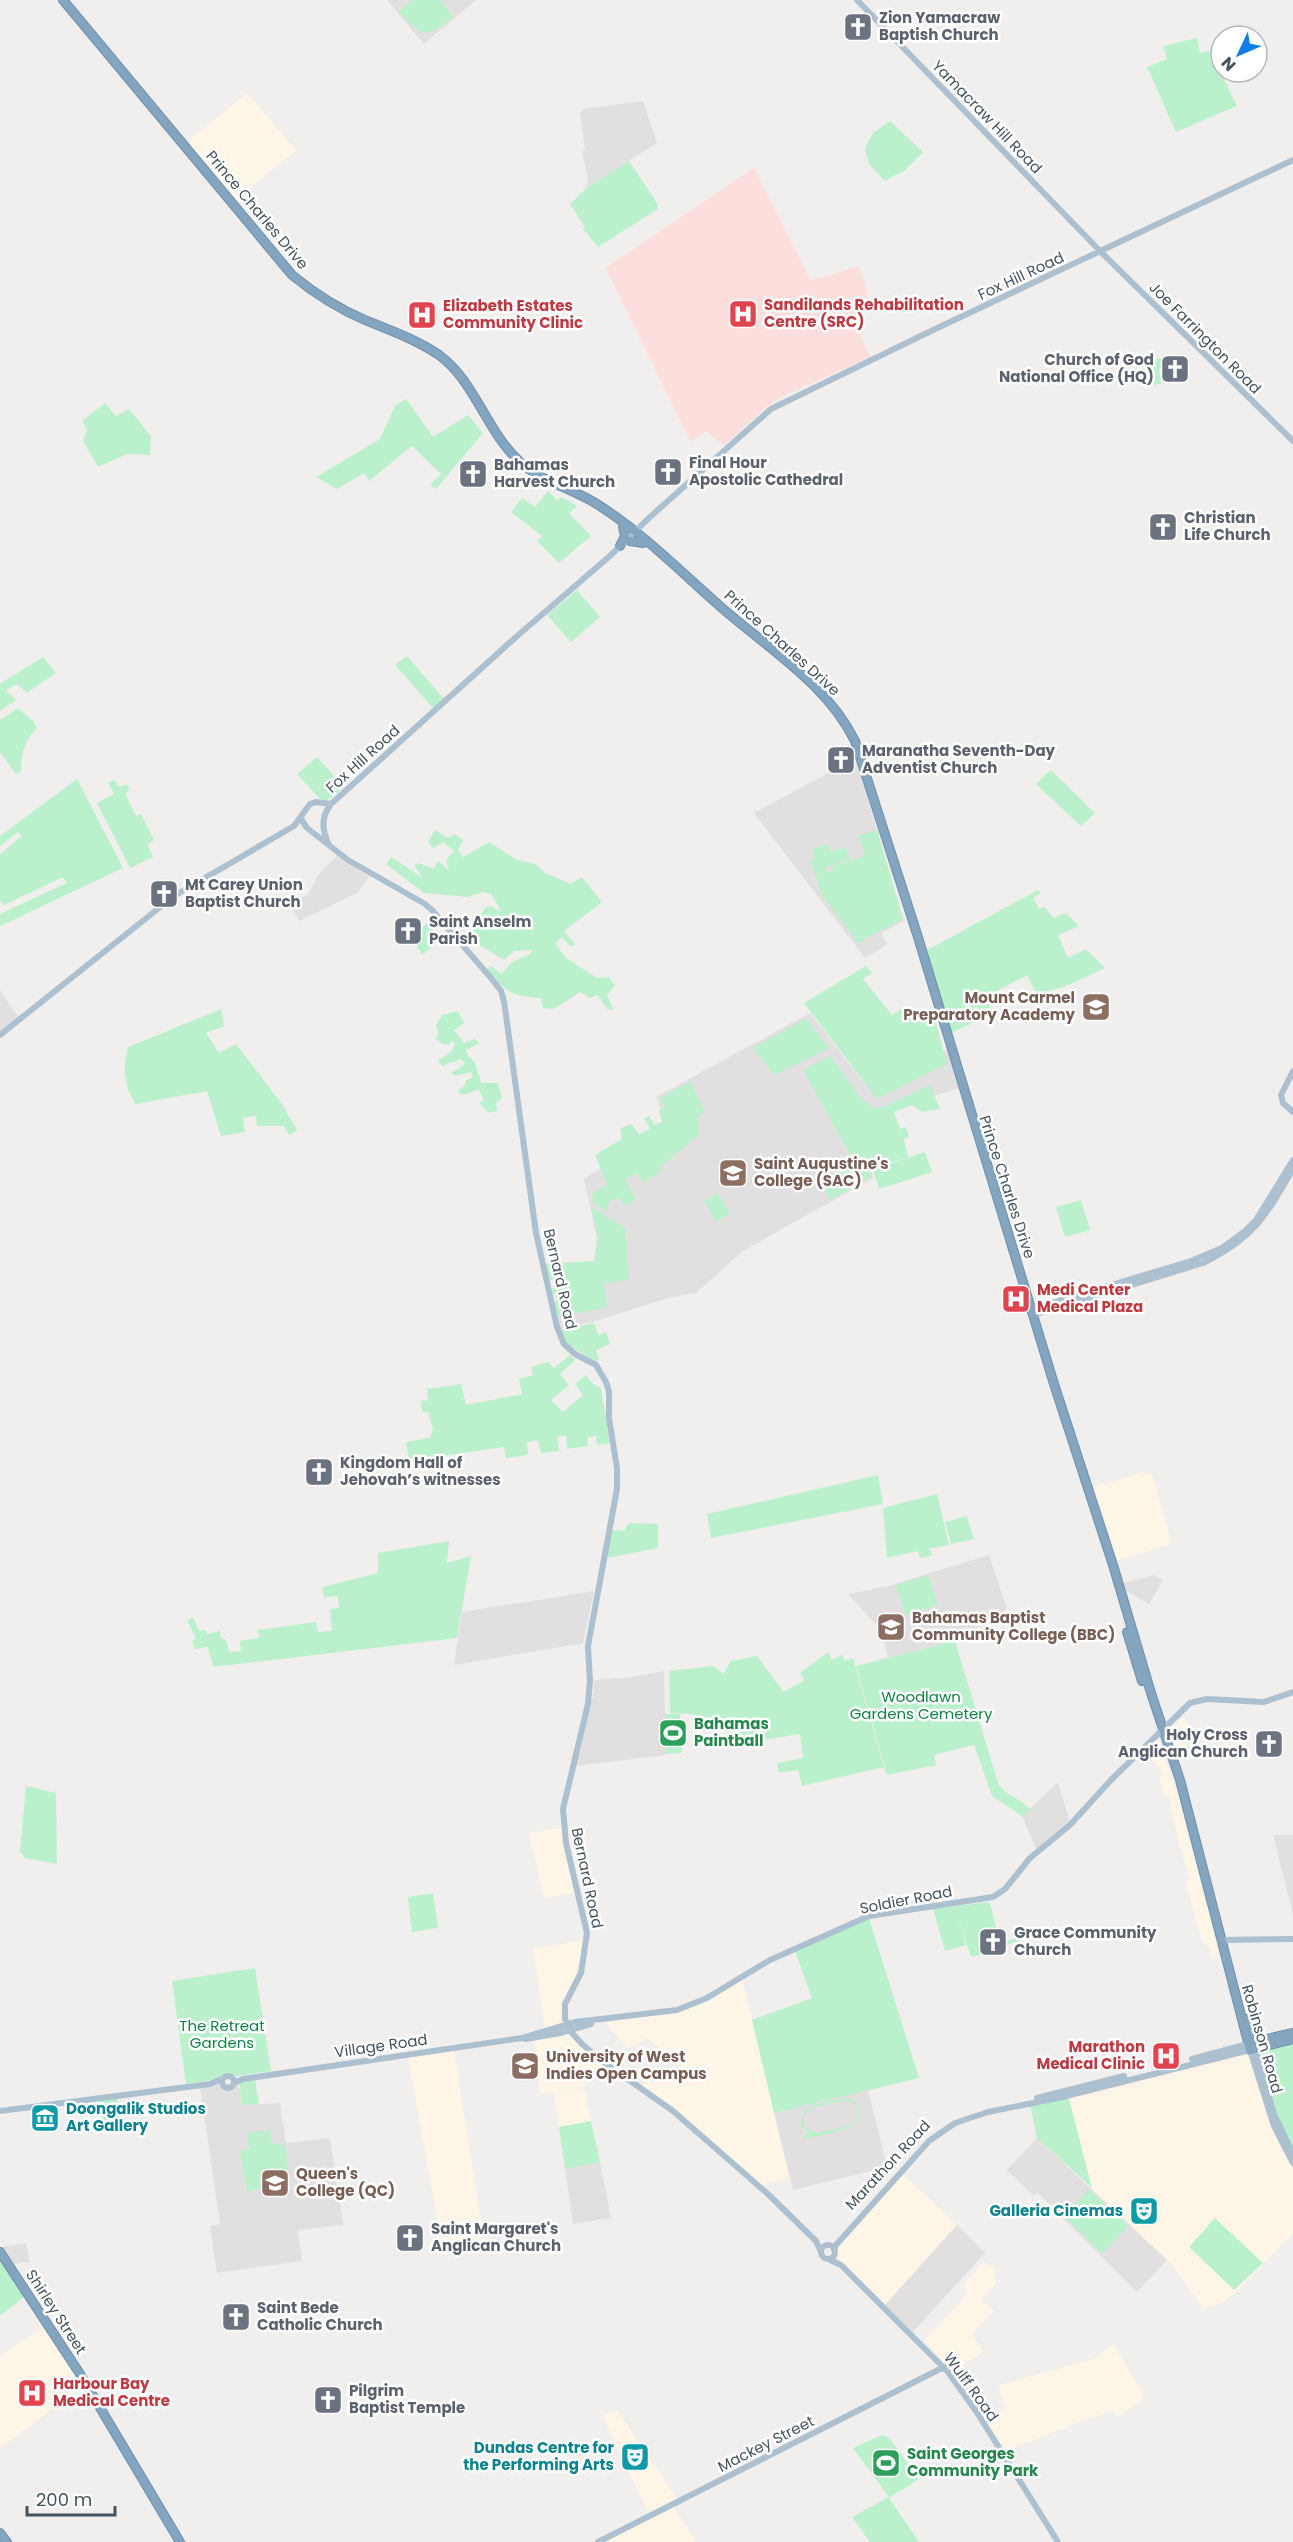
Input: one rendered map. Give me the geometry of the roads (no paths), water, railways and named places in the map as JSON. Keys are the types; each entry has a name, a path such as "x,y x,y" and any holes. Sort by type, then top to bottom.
{"highway":[{"name":"Prince Charles Drive","path":"63,0 292,275 338,306 420,344 446,361 466,384 500,441 514,456 533,472 601,506 634,536 675,567"},
{"name":"Prince Charles Drive","path":"567,490 622,527 675,567 798,671 838,712 855,741 933,985 933,993 1077,1457 1113,1565 1162,1732"},
{"path":"620,546 625,536 622,527"},
{"name":"Robinson Road","path":"1162,1732 1174,1776 1180,1786 1251,2046"},
{"name":"Robinson Road","path":"1222,1940 1246,2019 1251,2046"},
{"path":"1246,2019 1253,2030 1269,2037"},
{"path":"1251,2046 1269,2037 1293,2033"},
{"path":"1251,2046 1293,2038"},
{"name":"Shirley Street","path":"0,2252 80,2374 180,2542"},
{"path":"0,2533 7,2542"}],"main road":[{"name":"Yamacraw Hill Road","path":"857,0 1100,252"},
{"name":"Fox Hill Road","path":"302,822 303,813 310,804 323,802 331,804 522,632 634,536 744,432 778,405 1293,160"},
{"path":"1088,257 1093,249 1090,241"},
{"path":"1108,259 1106,251 1110,247"},
{"name":"Joe Farrington Road","path":"1100,252 1293,441"},
{"name":"Fox Hill Road","path":"611,555 634,536"},
{"path":"0,1035 174,896 302,822 322,837 326,810 323,802"},
{"path":"326,810 331,804"},
{"name":"Bernard Road","path":"322,837 329,846 371,874 425,904 467,948 501,991 536,1233 557,1327 569,1349 596,1365 609,1392 609,1418 617,1464 617,1489 588,1646 590,1681 588,1704 563,1809 566,1843 587,1933 581,1973 565,2004 570,2026"},
{"path":"1291,1109 1282,1102 1281,1095 1293,1071"},
{"path":"1033,1312 1191,1261 1222,1248 1256,1220 1293,1160"},
{"path":"1033,1312 1203,1263 1222,1254 1240,1242 1257,1226 1269,1211 1293,1169"},
{"name":"Soldier Road","path":"570,2026 677,2010 692,2004 760,1965 868,1916 995,1896 1007,1887 1030,1858 1070,1825 1189,1707 1210,1700 1264,1702 1293,1692"},
{"path":"1222,1940 1293,1939"},
{"path":"570,2026 582,2044 673,2110 769,2195 816,2241 832,2248"},
{"name":"Village Road","path":"223,2082 227,2076 233,2080 243,2079 526,2039 560,2033 570,2026"},
{"name":"Robinson Road","path":"1251,2046 1274,2114 1293,2154"},
{"name":"Robinson Road","path":"1251,2046 1274,2126 1293,2163"},
{"name":"Marathon Road","path":"832,2248 927,2140 940,2129 962,2117 1251,2046"},
{"name":"Village Road","path":"0,2111 223,2082 230,2087 233,2080"},
{"path":"816,2241 824,2257 828,2259 832,2257 832,2248"},
{"path":"821,2252 823,2248 832,2248"},
{"name":"Wulff Road","path":"832,2248 841,2265 944,2367 978,2414 1058,2542"},
{"name":"Wulff Road","path":"828,2259 841,2265"},
{"name":"Mackey Street","path":"598,2542 944,2367"}],"place":[{"name":"Zion Yamacraw Baptish Church","path":"858,27"},
{"name":"Sandilands Rehabilitation Centre (SRC)","path":"743,314"},
{"name":"Elizabeth Estates Community Clinic","path":"422,315"},
{"name":"Church of God National Office (HQ)","path":"1175,369"},
{"name":"Final Hour Apostolic Cathedral","path":"668,472"},
{"name":"Bahamas Harvest Church","path":"473,474"},
{"name":"Christian Life Church","path":"1163,527"},
{"name":"Maranatha Seventh-Day Adventist Church","path":"841,760"},
{"name":"Mt Carey Union Baptist Church","path":"164,894"},
{"name":"Saint Anselm Parish","path":"408,931"},
{"name":"Mount Carmel Preparatory Academy","path":"1096,1007"},
{"name":"Saint Augustine's College (SAC)","path":"733,1173"},
{"name":"Medi Center Medical Plaza","path":"1016,1299"},
{"name":"Kingdom Hall of Jehovah’s witnesses","path":"319,1472"},
{"name":"Bahamas Baptist Community College (BBC)","path":"891,1627"},
{"name":"Bahamas Paintball","path":"673,1733"},
{"name":"Holy Cross Anglican Church","path":"1269,1744"},
{"name":"Grace Community Church","path":"993,1942"},
{"name":"Marathon Medical Clinic","path":"1166,2056"},
{"name":"University of West Indies Open Campus","path":"525,2066"},
{"name":"Doongalik Studios Art Gallery","path":"45,2118"},
{"name":"Queen's College (QC)","path":"275,2183"},
{"name":"Galleria Cinemas","path":"1144,2211"},
{"name":"Saint Margaret's Anglican Church","path":"410,2238"},
{"name":"Saint Bede Catholic Church","path":"236,2317"},
{"name":"Harbour Bay Medical Centre","path":"32,2393"},
{"name":"Pilgrim Baptist Temple","path":"328,2400"},
{"name":"Dundas Centre for the Performing Arts","path":"635,2457"},
{"name":"Saint Georges Community Park","path":"886,2463"}],"park label":[{"name":"Woodlawn Gardens Cemetery","path":"921,1706"},
{"name":"The Retreat Gardens","path":"222,2034"}]}
